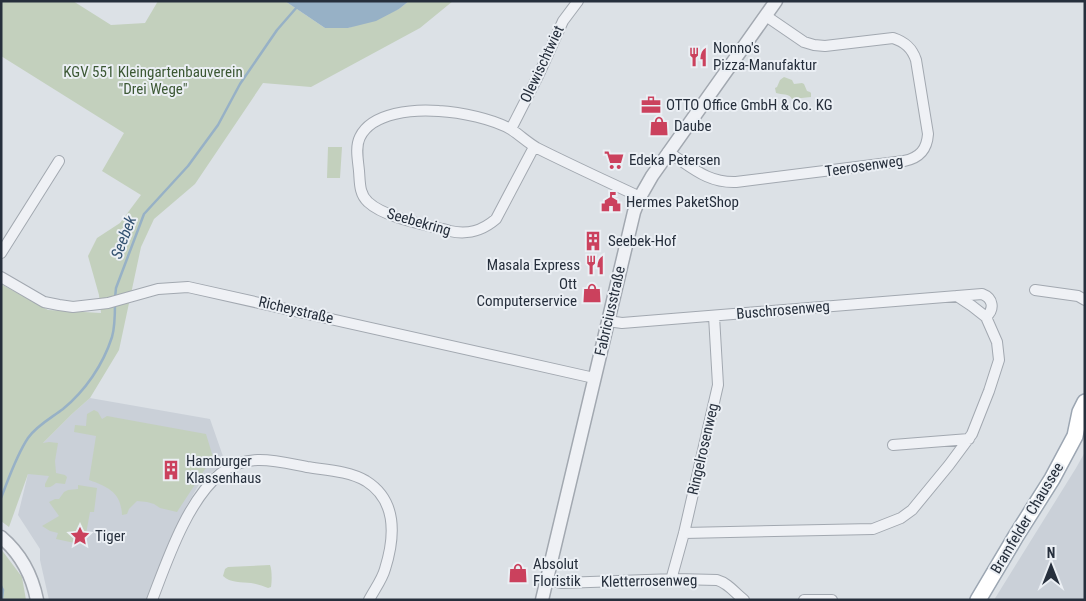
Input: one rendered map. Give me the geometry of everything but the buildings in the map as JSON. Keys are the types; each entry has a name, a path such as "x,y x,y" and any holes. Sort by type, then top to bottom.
{"main road":[{"name":"Bramfelder Chaussee","path":"978,600 1080,431 1080,412 1085,402"}],"street":[{"name":"Olewischtwiet","path":"511,129 539,74 563,20 578,1"},
{"name":"Fabriciusstraße","path":"542,600 634,212 640,197 668,152 776,1"},
{"name":"Teerosenweg","path":"668,152 706,176 725,182 904,161 917,156 923,151 928,141 928,134 916,60 908,46 901,40 893,38 814,46 804,42 766,16"},
{"name":"Seebekring","path":"534,147 496,218 479,230 467,233 458,233 387,214 376,209 364,197 361,190 357,151 360,136 367,127 383,117 427,110 476,117 511,129 534,147 640,197"},
{"path":"1,253 59,162"},
{"name":"Richeystraße","path":"1,278 44,302 73,307 108,303 172,287 195,288 594,378"},
{"path":"1035,290 1078,296 1085,300"},
{"name":"Buschrosenweg","path":"608,321 622,323 982,294 988,297 992,303 989,315 986,317"},
{"name":"Buschrosenweg","path":"684,533 873,529 902,518 912,510 969,439 989,391 999,360 997,342 986,317 957,296"},
{"name":"Ringelrosenweg","path":"670,580 684,533 718,385 714,316"},
{"path":"893,445 969,439"},
{"path":"152,600 185,521 209,485 220,474 240,463 268,459 349,474 365,481 381,494 392,520 392,531 385,571 369,600"},
{"path":"4,540 29,573 37,600"},
{"name":"Kletterrosenweg","path":"547,580 562,583 717,580 724,582 744,600"},
{"path":"804,600 832,600"}],"shaded area":[{"path":"90,398 210,419 225,462 201,481 187,505 149,600 49,600 40,560 40,549 18,515 28,474 42,444"},
{"path":"1085,452 1085,600 994,600 1076,468"}],"green space":[{"name":"KGV 551 Kleingartenbauverein \"Drei Wege\"","path":"1,1 73,1 111,25 145,23 158,1 285,1 325,28 348,28 399,9 409,1 453,1 420,28 311,87 263,83 195,184 154,219 141,247 119,350 90,398 43,443 58,443 55,461 56,473 67,477 65,484 56,483 50,487 45,487 49,476 28,474 9,527 1,521 1,284 48,310 101,313 99,295 88,256 97,238 120,223 141,195 102,171 124,133 1,56"},
{"path":"784,77 792,80 794,84 804,84 807,91 811,93 811,97 792,99 787,95 776,93 775,88"},
{"path":"328,147 342,147 340,178 327,178"},
{"path":"94,410 98,412 102,419 107,416 206,434 213,457 177,512 160,508 147,502 137,501 127,514 122,515 116,496 108,488 89,480 96,436 74,432 75,425 86,426 87,414"},
{"path":"78,485 97,488 94,512 90,512 84,545 56,539 58,533 42,526 59,516 49,502 59,499 68,490 78,489"},
{"path":"1,549 22,577 26,600 1,600"},
{"path":"270,565 271,587 268,588 253,583 233,581 223,576 225,569 228,567"}],"water":[{"path":"285,1 409,1 399,9 376,21 348,28 325,28"}],"waterway":[{"name":"Seebek","path":"115,298 116,288 144,214 188,166 218,125 240,84 277,30 297,7"},
{"name":"Seebek","path":"1,498 16,460 28,438 39,426 63,409 79,394 104,358 112,337 115,303"},
{"name":"Seebek","path":"1,586 3,590 2,600"}],"place":[{"name":"Nonno's Pizza-Manufaktur","path":"698,57"},
{"name":"OTTO Office GmbH & Co. KG","path":"651,105"},
{"name":"Daube","path":"659,126"},
{"name":"Edeka Petersen","path":"614,160"},
{"name":"Hermes PaketShop","path":"611,202"},
{"name":"Seebek-Hof","path":"593,241"},
{"name":"Masala Express","path":"595,265"},
{"name":"Ott Computerservice","path":"592,293"},
{"name":"Hamburger Klassenhaus","path":"171,470"},
{"name":"Tiger","path":"80,536"},
{"name":"Absolut Floristik","path":"518,573"}]}
